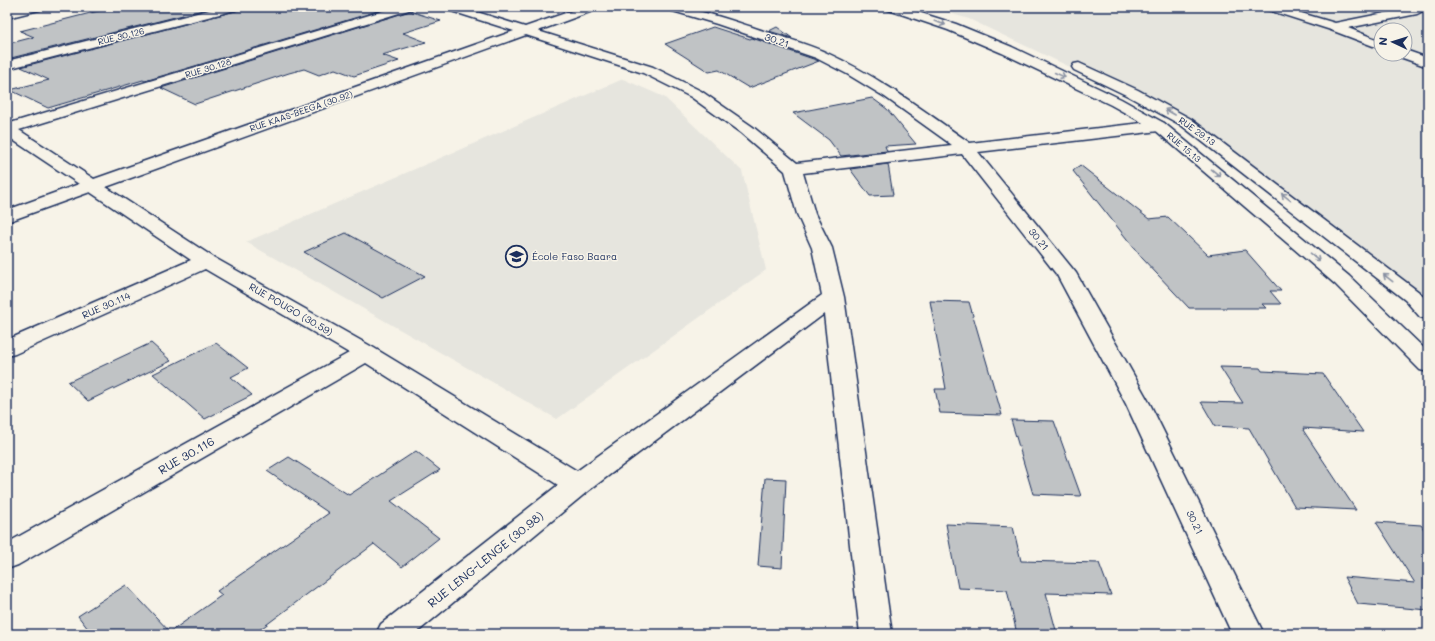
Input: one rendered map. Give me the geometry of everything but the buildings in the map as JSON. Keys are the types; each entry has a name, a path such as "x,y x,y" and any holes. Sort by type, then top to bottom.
{"street":[{"path":"7,14 39,7"},
{"name":"RUE 30.126","path":"7,65 236,7"},
{"name":"RUE 30.128","path":"7,129 408,7"},
{"path":"449,7 648,70 696,94 747,130 794,169 806,214 822,248 833,297 876,634"},
{"name":"RUE KAAS-BEEGA (30.92)","path":"7,216 594,7"},
{"name":"30.21","path":"670,7 721,21 821,55 852,70 890,94 966,148 1066,273 1138,404 1248,634"},
{"name":"RUE 15.13","path":"890,7 952,27 1007,50 1116,102 1159,126 1342,280 1428,365"},
{"name":"RUE 29.13","path":"932,7 969,19 1065,61 1133,93 1186,122 1420,297 1428,312"},
{"path":"1269,7 1373,42"},
{"path":"1335,28 1417,10"},
{"path":"1413,57 1428,63"},
{"path":"794,169 1159,126"},
{"name":"RUE POUGO (30.59)","path":"7,129 206,261 366,353 578,484"},
{"name":"RUE 30.114","path":"7,349 206,261"},
{"name":"RUE LENG-LENGE (30.98)","path":"392,634 578,484 833,297"},
{"name":"RUE 30.116","path":"7,557 366,353"}],"shaded area":[{"path":"929,7 1428,7 1428,312 1186,122 969,19"},
{"name":"École Faso Baara","path":"623,79 664,97 742,171 766,270 557,419 246,242"}],"place":[{"name":"École Faso Baara","path":"517,256"}]}
